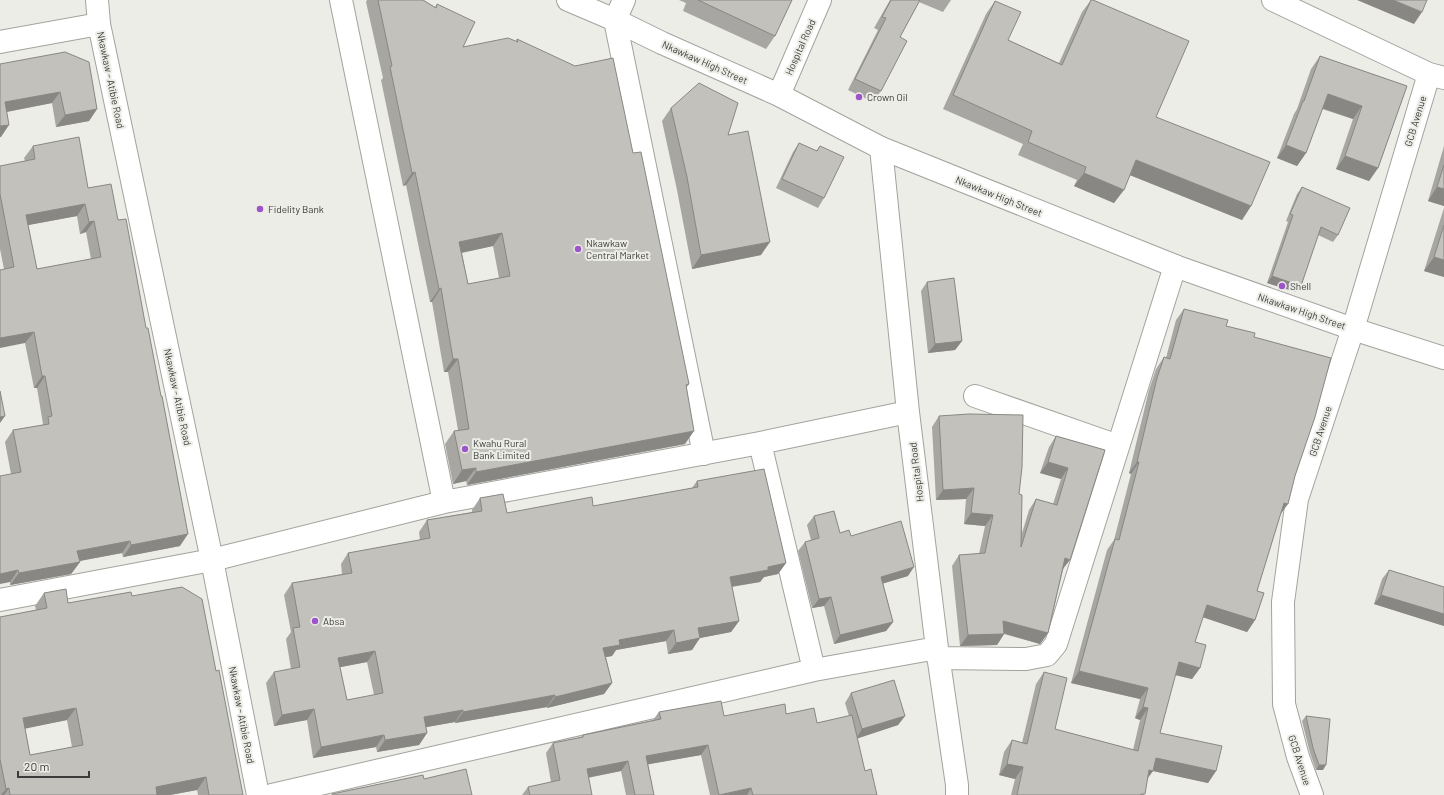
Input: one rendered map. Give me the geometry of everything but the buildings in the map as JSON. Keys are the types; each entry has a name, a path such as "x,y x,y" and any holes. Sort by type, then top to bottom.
{"street":[{"name":"Nkawkaw - Atibie Road","path":"97,0 100,24 212,560 258,795"},
{"path":"341,0 444,502"},
{"name":"Nkawkaw High Street","path":"568,0 779,95 881,148 1175,266 1353,329 1444,358"},
{"path":"624,0 615,20 704,454"},
{"name":"Hospital Road","path":"779,95 820,0"},
{"path":"1273,0 1436,76"},
{"path":"0,42 100,24"},
{"name":"GCB Avenue","path":"1312,795 1298,757 1284,704 1283,602 1297,499 1436,76"},
{"name":"Hospital Road","path":"881,148 908,412 938,653 957,785 957,795"},
{"path":"272,795 814,670 938,653 1026,659 1047,655 1056,644 1175,266"},
{"path":"975,396 1118,446"},
{"path":"0,600 212,560 444,502 704,454 908,412"},
{"path":"760,443 814,670"}],"place":[{"name":"Crown Oil","path":"859,97"},
{"name":"Fidelity Bank","path":"260,209"},
{"name":"Nkawkaw Central Market","path":"578,249"},
{"name":"Shell","path":"1282,286"},
{"name":"Kwahu Rural Bank Limited","path":"465,449"},
{"name":"Absa","path":"315,621"}]}
